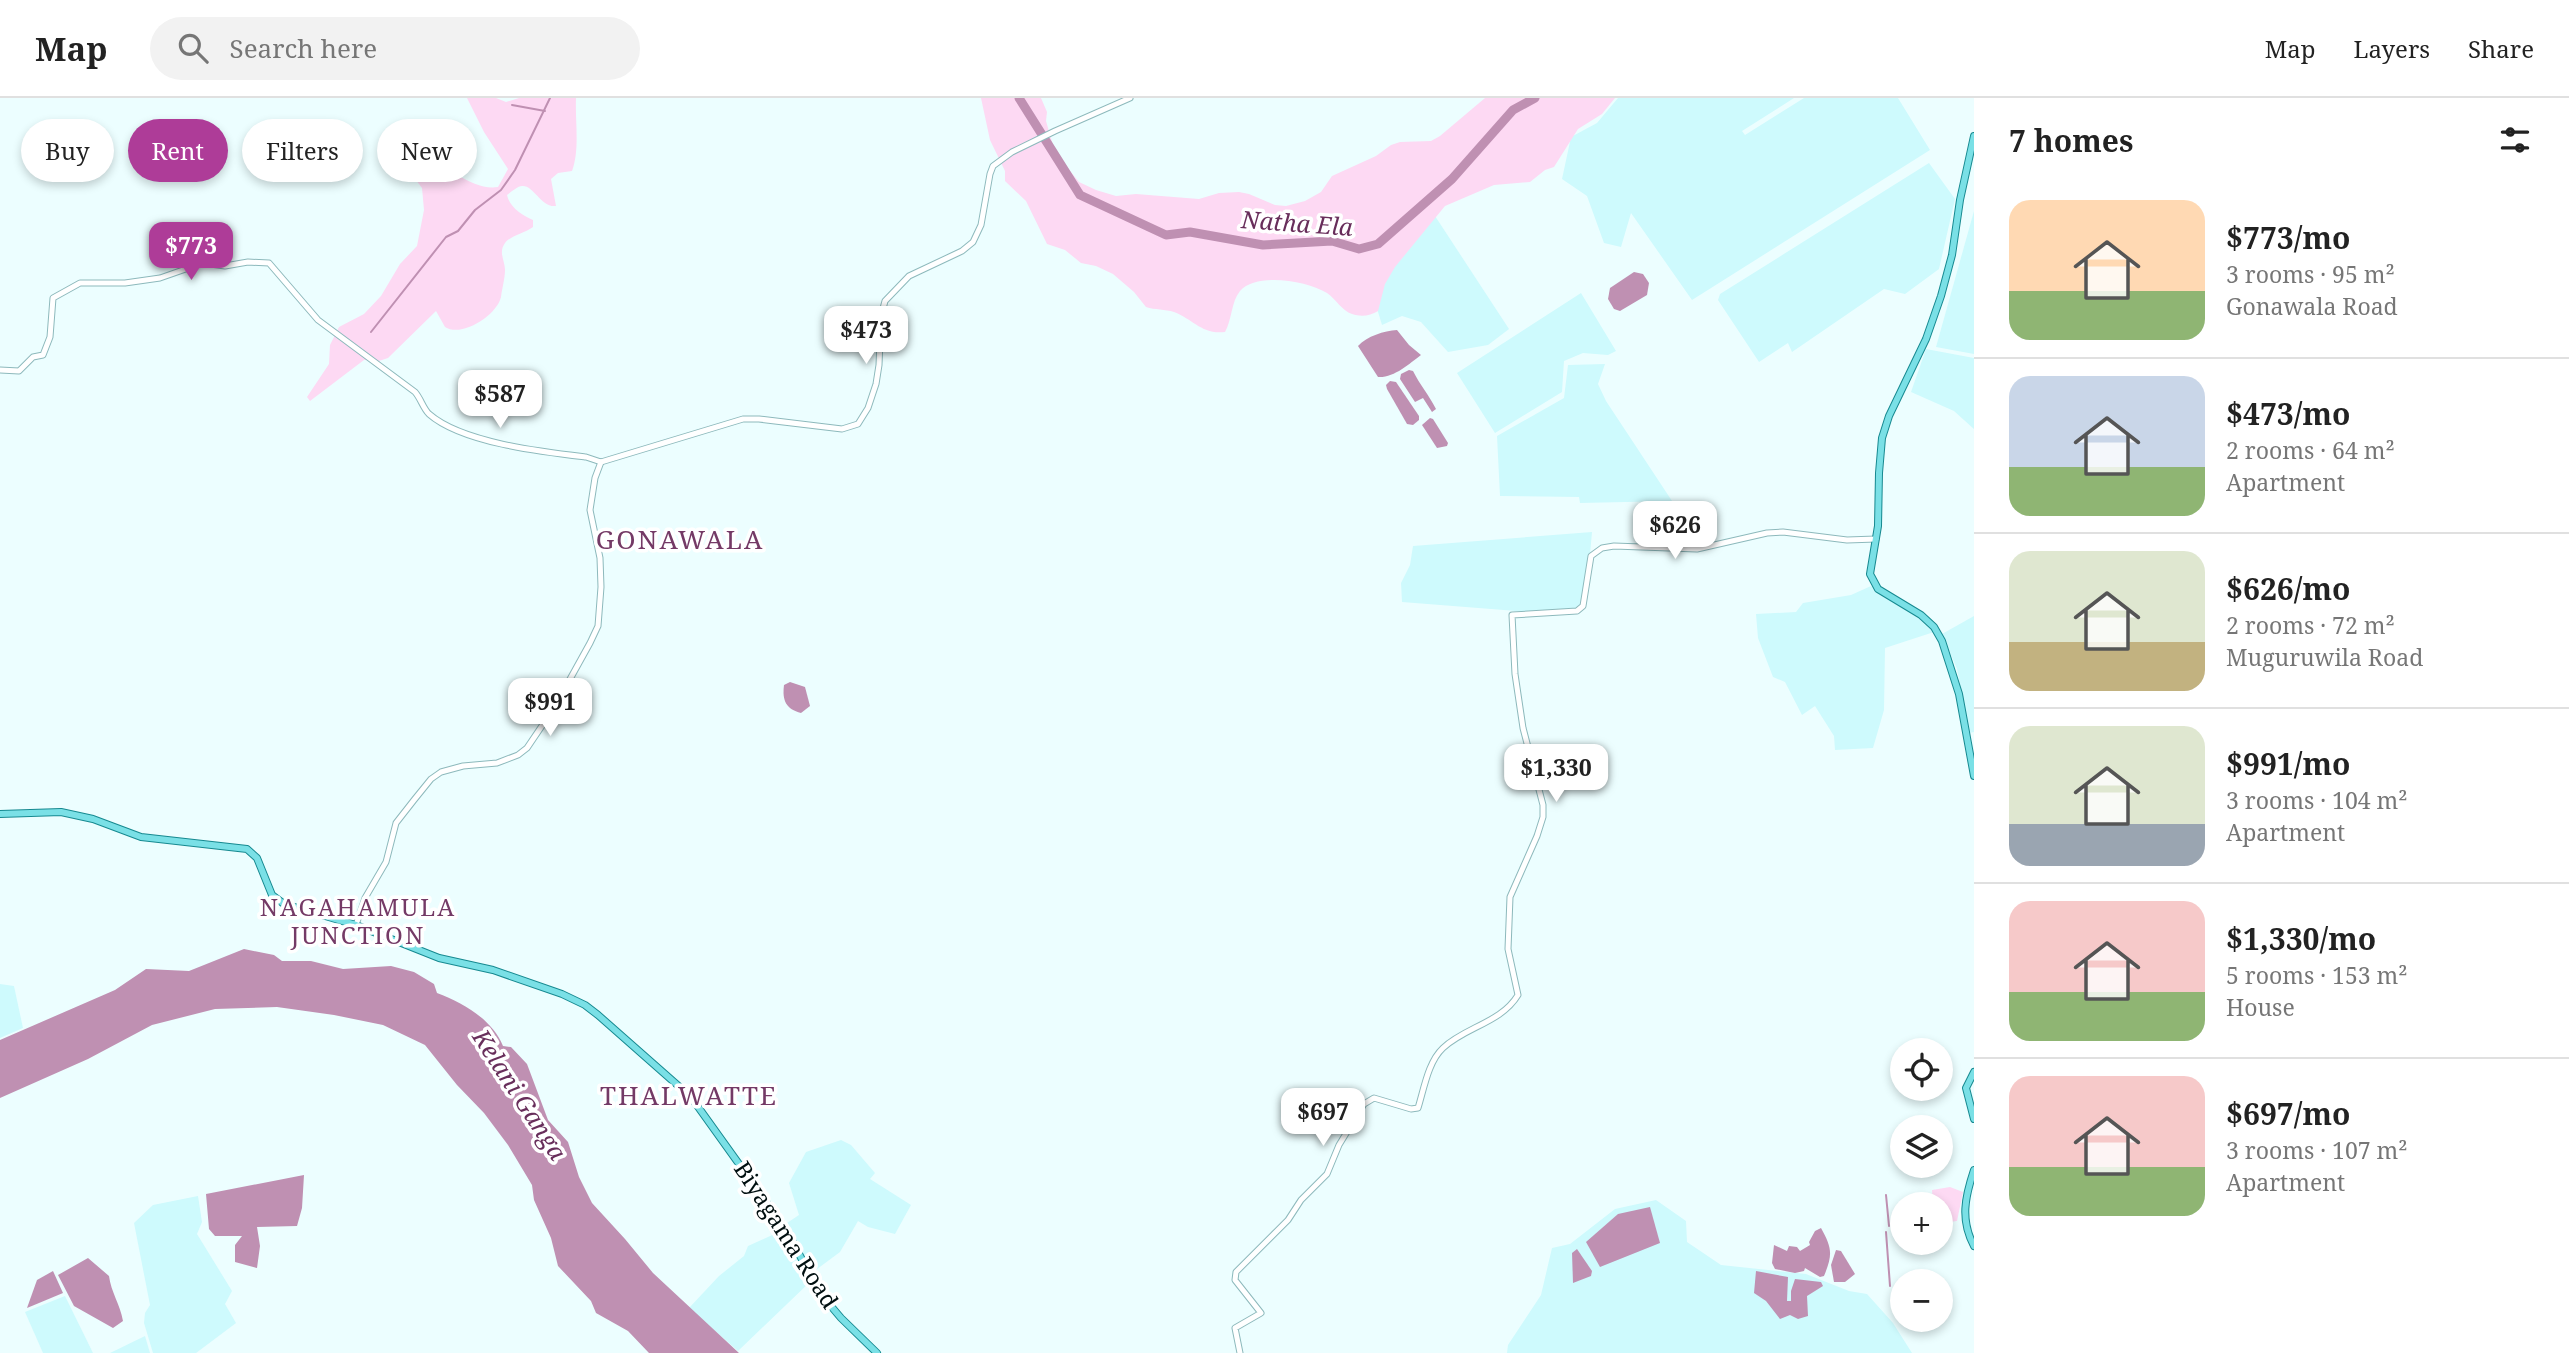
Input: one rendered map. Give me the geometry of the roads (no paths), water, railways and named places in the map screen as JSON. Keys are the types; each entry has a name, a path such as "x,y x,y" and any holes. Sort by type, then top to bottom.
{"main road":[{"path":"1974,136 1960,200 1952,255 1941,296 1926,339 1889,416 1882,438 1876,539 1870,574 1874,583 1884,593 1921,615 1934,627 1942,641 1959,694 1974,776"},
{"name":"Biyagama Road","path":"0,814 61,812 93,819 141,837 247,849 257,858 276,900 356,925 426,953 493,970 562,994 585,1005 691,1097 787,1231 819,1292 877,1353"},
{"path":"1974,1072 1966,1088 1974,1119"},
{"path":"1974,1170 1964,1217 1974,1246"}],"street":[{"path":"0,370 19,371 33,357 43,355 50,337 53,298 80,282 134,282 160,278 203,263 225,265 257,262 269,263 318,320 415,391 429,414 467,434 489,441 586,457 601,462 743,419 842,429 856,425 866,413 874,392 879,365 882,310 886,301 897,287 915,272 969,246 981,225 992,167 1005,156 1046,135 1130,98"},
{"path":"356,925 365,898 386,862 396,823 431,779 441,772 463,766 497,763 518,755 527,748 554,708 590,643 598,626 601,587 600,558 590,510 594,478 601,462"},
{"path":"1240,1353 1235,1328 1261,1312 1236,1280 1236,1272 1289,1220 1301,1200 1327,1174 1339,1145 1364,1104 1374,1098 1411,1109 1418,1108 1433,1063 1443,1047 1488,1022 1510,1006 1518,995 1508,949 1510,897 1537,836 1542,822 1543,805 1523,727 1515,674 1512,615 1577,611 1583,606 1591,556 1602,548 1614,546 1697,549 1767,533 1783,532 1847,540 1876,539"}],"water":[{"path":"1634,272 1643,274 1649,283 1647,295 1620,311 1614,309 1608,299 1610,288"},
{"path":"1397,330 1421,355 1395,373 1378,377 1358,346 1366,339"},
{"path":"1413,371 1436,409 1432,412 1423,398 1415,402 1400,379 1401,374"},
{"path":"1390,381 1396,382 1419,416 1419,420 1413,425 1407,424 1387,389 1386,385"},
{"path":"1430,418 1448,443 1447,446 1437,448 1422,425"},
{"path":"790,682 805,687 810,706 801,713 789,707 785,700 784,685"},
{"name":"Kelani Ganga","path":"244,949 274,955 282,961 311,961 343,969 391,966 414,972 434,984 437,993 476,1013 492,1028 503,1046 511,1047 527,1064 548,1120 568,1142 579,1177 592,1203 653,1273 739,1353 649,1353 628,1331 596,1313 591,1301 558,1266 551,1238 534,1200 532,1185 508,1145 425,1045 383,1025 277,1007 215,1009 152,1025 88,1059 0,1098 0,1040 115,990 146,969 189,971"},
{"path":"304,1175 302,1208 297,1226 257,1227 260,1246 257,1268 235,1262 235,1245 242,1236 215,1236 209,1229 206,1194"},
{"path":"1650,1207 1660,1243 1600,1267 1586,1242 1618,1214"},
{"path":"1821,1228 1830,1251 1824,1276 1820,1277 1805,1268 1804,1271 1795,1273 1775,1269 1772,1263 1774,1245 1787,1251 1789,1246 1797,1247 1800,1251 1810,1245 1815,1231"},
{"path":"1577,1249 1592,1271 1591,1276 1573,1283 1572,1253"},
{"path":"1836,1250 1841,1251 1855,1274 1845,1282 1834,1282 1831,1265"},
{"path":"88,1258 109,1276 123,1321 113,1328 74,1306 58,1275"},
{"path":"53,1271 63,1293 27,1308 37,1280"},
{"path":"1756,1271 1788,1277 1787,1301 1791,1301 1795,1279 1821,1282 1823,1286 1807,1296 1808,1316 1798,1319 1790,1315 1780,1319 1766,1301 1754,1293"}],"waterway":[{"path":"371,332 446,237 458,231 475,210 501,190 515,170 550,98"},
{"name":"Natha Ela","path":"1019,98 1080,195 1166,235 1190,232 1263,245 1332,241 1359,249 1378,244 1452,179 1513,110 1535,98"},
{"path":"512,105 545,111"},
{"path":"1886,1195 1889,1226"},
{"path":"1886,1232 1890,1286"}],"district":[{"name":"GONAWALA","path":"680,540"},
{"name":"NAGAHAMULA JUNCTION","path":"358,922"},
{"name":"THALWATTE","path":"689,1096"}]}
